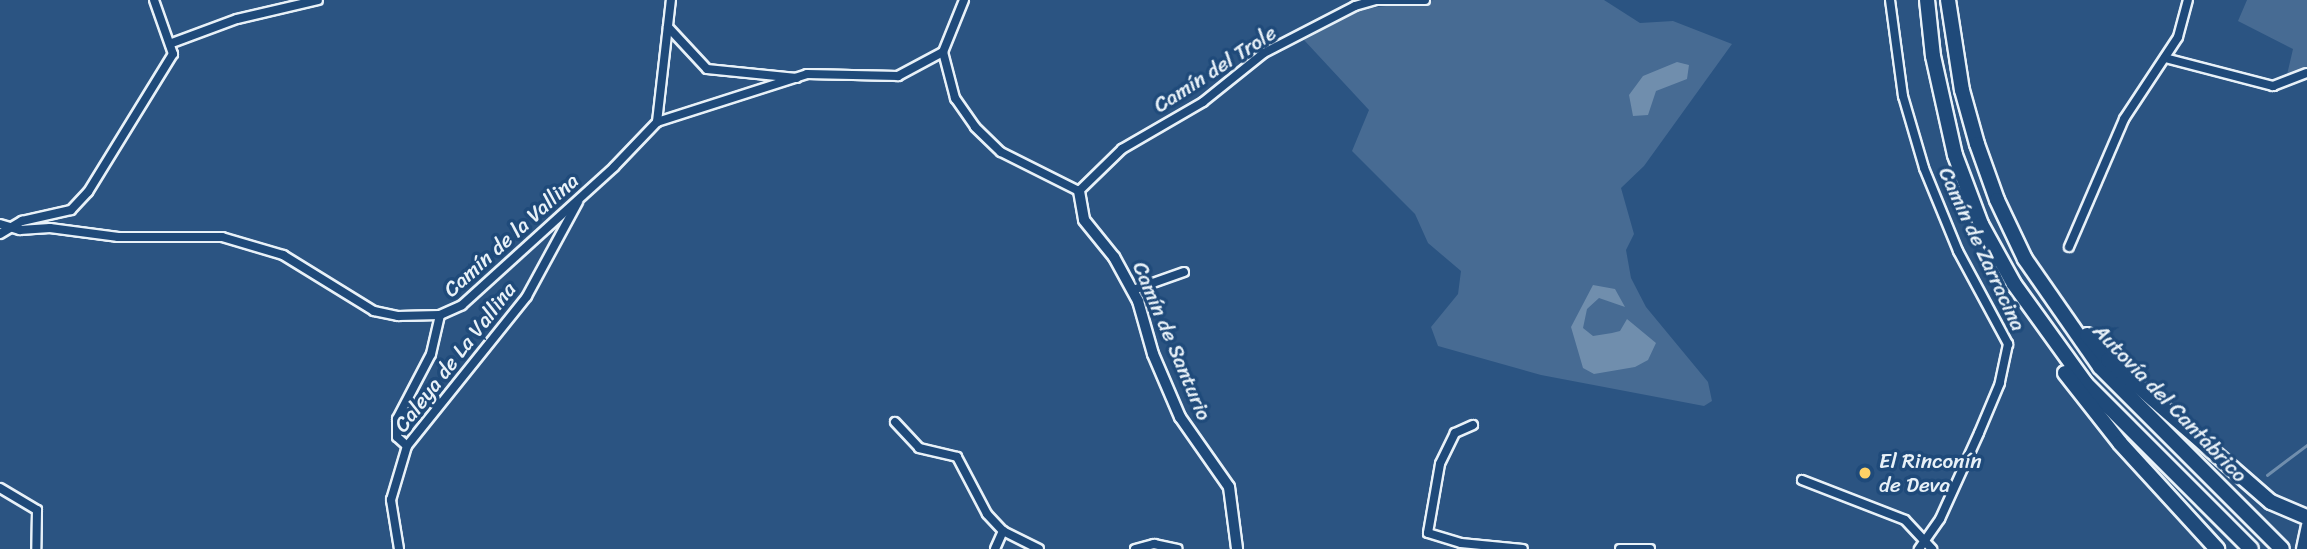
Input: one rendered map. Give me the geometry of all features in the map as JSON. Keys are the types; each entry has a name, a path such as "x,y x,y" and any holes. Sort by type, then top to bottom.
{"highway":[{"name":"Autovía del Cantábrico","path":"1927,0 1933,56 1955,155 1981,224 2014,284 2086,384 2251,549"},
{"name":"Autovía del Cantábrico","path":"1949,0 1962,90 1977,144 1997,201 2025,259 2100,367 2282,549"},
{"path":"1949,0 1968,90 2000,188 2031,255 2067,312 2108,360 2271,502 2307,517"},
{"path":"2014,284 2025,312 2079,391 2217,549"}],"street":[{"path":"0,234 22,220 71,210 80,203 170,60 172,43 154,0"},
{"path":"172,43 237,19 318,0"},
{"path":"657,122 671,0"},
{"path":"964,0 943,52 955,98 986,139 1016,161 1079,191"},
{"name":"Camín del Trole","path":"1079,191 1122,149 1203,102 1264,52 1355,6 1376,0 1425,0"},
{"name":"Camín de Zarracina","path":"1890,0 1903,96 1924,168 1958,251 2008,344 1991,407 1930,545"},
{"path":"2068,247 2124,119 2178,37 2188,0"},
{"path":"668,27 706,69 797,78"},
{"name":"Camín de la Vallina","path":"0,224 11,228 118,237 222,237 283,255 374,311 398,316 440,315 462,305 657,122 815,74 898,76 943,52"},
{"path":"2165,58 2273,86 2307,73"},
{"name":"Camín de Santurio","path":"1079,191 1083,220 1114,257 1133,290 1176,408 1229,486 1237,549"},
{"name":"Caleya de La Vallina","path":"399,549 391,500 407,446 527,296 581,196"},
{"path":"1133,290 1184,272"},
{"path":"407,446 397,437 397,419 431,354 440,315"},
{"path":"895,422 919,448 957,457 975,498 1003,531 1039,549"},
{"path":"1474,425 1455,433 1440,464 1428,533 1461,543 1523,549"},
{"path":"1802,480 1905,520 1930,545 1919,549"},
{"path":"0,488 37,510 36,549"},
{"path":"995,549 1003,531"},
{"path":"2302,549 2307,533"},
{"path":"1135,549 1154,544 1177,549"},
{"path":"1620,549 1650,549"}],"shaded area":[{"path":"1434,0 1604,0 1640,23 1673,21 1732,44 1644,166 1621,188 1634,234 1626,250 1631,278 1646,307 1708,382 1712,401 1704,406 1541,375 1438,346 1431,327 1458,294 1461,271 1428,243 1415,214 1352,151 1369,110 1304,40 1362,9"},
{"path":"2247,0 2307,0 2307,70 2286,79 2293,49 2238,21"},
{"path":"1677,62 1689,65 1687,79 1656,91 1648,115 1633,116 1629,95 1643,76"},
{"path":"1593,285 1615,289 1625,307 1599,298 1587,309 1583,328 1593,336 1612,333 1620,331 1627,319 1656,343 1648,360 1635,367 1594,374 1583,368 1571,327"}],"waterway":[{"path":"2267,475 2307,445"}],"place":[{"name":"El Rinconín de Deva","path":"1865,473"}]}
